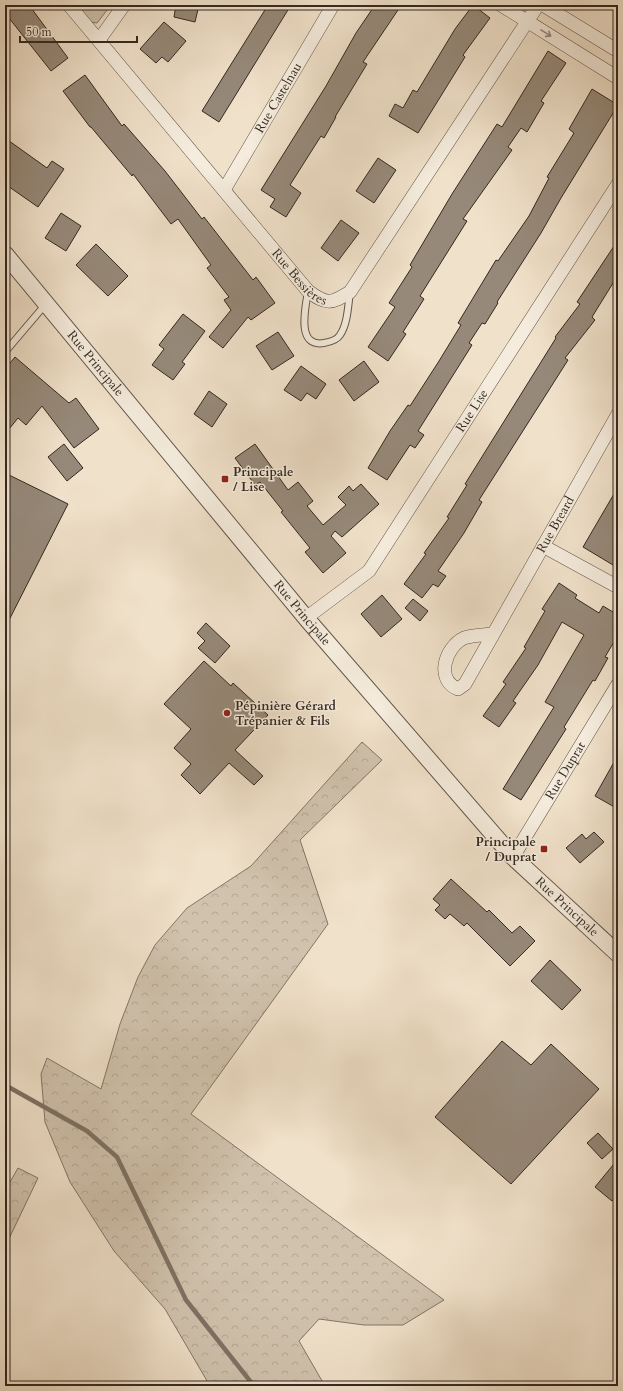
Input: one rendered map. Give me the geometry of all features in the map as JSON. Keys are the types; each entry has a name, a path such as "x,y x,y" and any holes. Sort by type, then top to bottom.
{"street":[{"name":"Rue Bessières","path":"70,5 308,291 320,300 335,302 350,292 538,5"},
{"path":"99,40 124,5"},
{"name":"Rue Castelnau","path":"224,190 333,5"},
{"path":"501,5 618,78"},
{"path":"543,5 618,51"},
{"name":"Rue Lise","path":"306,618 369,571 618,184"},
{"name":"Rue Principale","path":"5,254 306,618 513,857 618,954"},
{"name":"Rue Breard","path":"492,634 618,414"},
{"path":"543,546 618,587"},
{"name":"Rue Duprat","path":"513,857 618,684"}],"lane":[{"path":"308,291 303,326 308,336 315,343 323,344 335,340 340,335 346,318 350,292"},
{"path":"5,352 46,304"}],"green space":[{"path":"76,5 111,5 97,23 90,22"},
{"path":"362,742 382,760 300,840 328,924 191,1114 444,1300 403,1325 364,1325 319,1319 299,1341 325,1386 210,1386 165,1309 114,1251 70,1182 45,1122 41,1074 47,1058 101,1089 120,1024 138,977 155,945 187,908 251,866"},
{"path":"18,1168 38,1178 5,1247 5,1191"}],"building":[{"path":"5,5 29,5 68,58 51,71 5,13"},
{"path":"176,5 199,5 195,22 174,17"},
{"path":"268,5 291,5 219,122 202,111"},
{"path":"375,5 391,5 398,10 363,62 367,64 324,138 321,136 290,185 301,193 286,217 270,207 275,199 261,190 326,86 356,33"},
{"path":"473,5 490,18 463,55 465,57 418,133 389,116 395,104 403,108 413,90 417,92 455,29"},
{"path":"164,22 186,41 168,62 162,57 156,63 140,49"},
{"path":"548,51 566,63 541,101 544,103 527,132 521,128 508,147 512,150 463,219 467,221 420,296 424,299 403,332 406,334 388,361 368,347 395,307 389,303 412,267 410,265 452,194 497,124 502,127"},
{"path":"85,75 122,126 124,124 165,171 202,219 204,217 253,280 256,277 275,303 251,320 248,317 223,348 209,337 231,310 224,300 229,297 207,268 211,265 178,219 171,224 133,174 132,176 90,127 63,91"},
{"path":"592,89 618,105 485,324 482,323 469,343 472,345 418,431 424,435 415,448 410,445 387,480 368,468 390,431 408,405 410,406 439,361 461,325 458,323 496,260 498,261 529,216 549,178 547,177 574,133 569,129"},
{"path":"5,138 47,168 52,161 64,169 38,207 5,184"},
{"path":"378,158 396,170 374,203 356,191"},
{"path":"61,213 81,226 66,251 45,238"},
{"path":"341,220 359,233 338,261 321,248"},
{"path":"618,240 618,275 592,317 595,320 565,358 568,360 479,500 482,502 464,533 438,571 446,576 438,587 433,584 422,598 404,584 426,554 424,553 449,518 447,517 467,485 465,484 556,338 555,337 580,304 577,302"},
{"path":"96,244 128,276 108,296 76,265"},
{"path":"183,314 205,331 182,362 185,364 173,380 152,365 164,349 159,345"},
{"path":"278,332 294,356 272,370 256,346"},
{"path":"15,357 69,403 76,398 99,429 74,448 42,406 26,425 18,418 5,434 5,369"},
{"path":"364,361 379,382 354,401 339,380"},
{"path":"301,366 326,384 316,399 307,393 301,401 284,390"},
{"path":"209,391 227,404 212,427 194,414"},
{"path":"64,444 83,468 67,481 48,457"},
{"path":"255,444 288,490 298,482 313,501 307,506 323,525 346,505 338,497 349,486 353,491 361,484 379,504 342,537 335,531 331,536 346,553 323,573 305,552 310,548 281,512 283,511 260,482 255,485 235,458"},
{"path":"5,473 68,504 5,628"},
{"path":"618,487 618,557 613,565 583,547"},
{"path":"559,583 577,595 575,598 599,613 603,606 618,615 618,635 605,657 608,658 595,681 593,680 564,727 566,729 521,800 503,789 554,707 545,702 584,635 562,622 538,665 513,701 516,703 499,727 483,716 506,684 503,682 526,648 524,647 545,611 542,609"},
{"path":"382,595 402,619 381,637 361,614"},
{"path":"413,599 428,611 420,621 405,608"},
{"path":"206,623 230,646 215,663 198,648 205,641 197,633"},
{"path":"204,661 231,686 233,683 268,715 235,750 263,776 254,785 229,763 200,794 181,775 191,764 174,748 191,729 164,704"},
{"path":"618,755 618,809 595,796"},
{"path":"594,832 604,842 580,863 566,848 582,834 586,839"},
{"path":"451,879 487,912 489,910 512,933 520,926 535,941 510,966 467,923 464,926 450,914 445,919 435,910 440,905 433,899"},
{"path":"550,960 581,990 562,1010 531,981"},
{"path":"502,1041 531,1065 551,1044 599,1089 511,1184 435,1117"},
{"path":"598,1133 613,1149 602,1159 587,1143"},
{"path":"618,1159 618,1194 612,1201 595,1187"}],"waterway":[{"path":"5,1085 87,1131 117,1157 186,1300 254,1386"}],"place":[{"name":"Principale / Lise","path":"225,479"},
{"name":"Pépinière Gérard Trépanier & Fils","path":"227,713"},
{"name":"Principale / Duprat","path":"544,849"}]}
